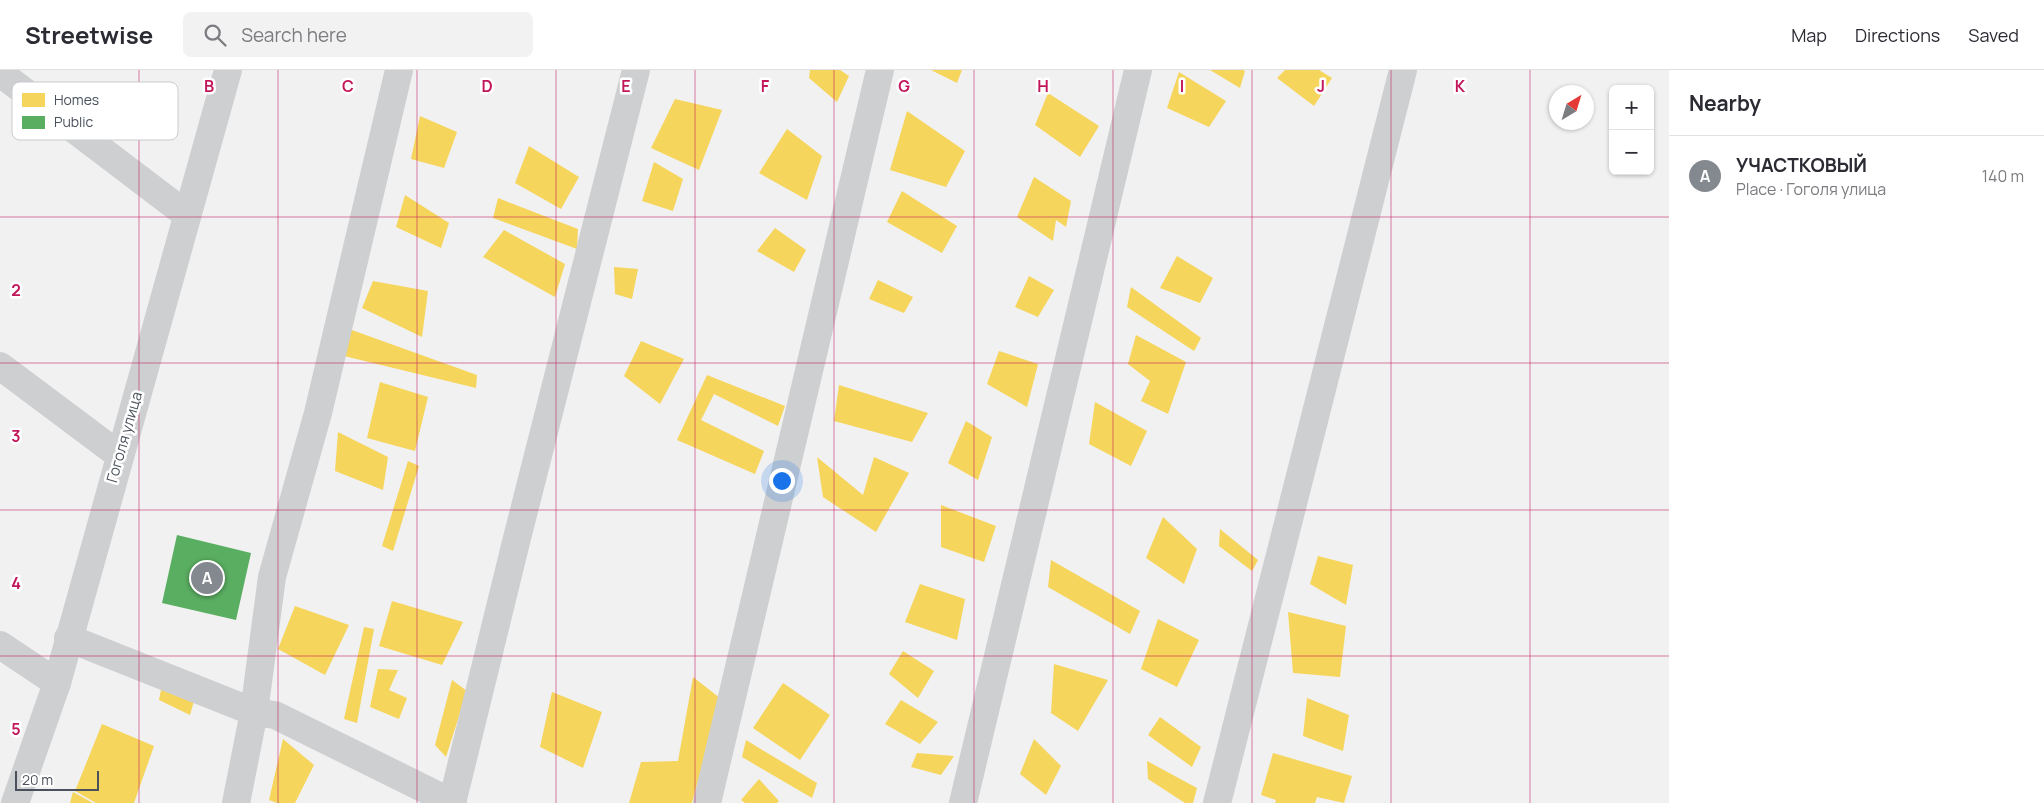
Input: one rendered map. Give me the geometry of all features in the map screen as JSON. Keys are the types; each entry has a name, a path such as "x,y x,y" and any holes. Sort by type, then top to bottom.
{"street":[{"name":"Гоголя улица","path":"16,803 57,683 228,70"},
{"path":"236,803 254,712 272,577 318,413 399,70"},
{"path":"68,638 254,712 275,715 453,803 518,532 636,70"},
{"path":"707,803 880,70"},
{"path":"963,803 1138,70"},
{"path":"1217,803 1403,70"},
{"path":"0,73 12,82"},
{"path":"88,140 187,215"},
{"path":"0,366 120,455"},
{"path":"0,645 57,683"}],"building: Homes":[{"path":"810,70 840,70 849,76 837,102 809,78"},
{"path":"931,70 962,70 957,83"},
{"path":"1210,70 1243,70 1245,71 1240,88"},
{"path":"1285,70 1319,70 1332,78 1314,106 1277,78"},
{"path":"1179,72 1226,101 1209,127 1167,108"},
{"path":"1048,93 1099,126 1080,157 1035,125"},
{"path":"675,99 722,110 699,170 651,148"},
{"path":"907,111 965,151 946,187 890,170"},
{"path":"420,116 457,132 444,168 411,159"},
{"path":"787,129 822,156 807,200 759,173"},
{"path":"529,146 579,177 561,209 515,183"},
{"path":"654,162 683,179 673,211 642,201"},
{"path":"1034,177 1071,201 1066,227 1056,220 1053,241 1017,217"},
{"path":"902,191 957,226 942,253 887,222"},
{"path":"405,195 449,223 441,248 396,227"},
{"path":"498,198 578,229 577,249 493,218"},
{"path":"775,228 806,250 794,272 757,251"},
{"path":"504,230 565,264 555,297 483,257"},
{"path":"1177,256 1213,278 1200,303 1160,288"},
{"path":"614,267 638,269 632,299 615,294"},
{"path":"1029,276 1054,290 1038,317 1015,307"},
{"path":"878,280 913,297 904,313 869,299"},
{"path":"373,281 428,291 422,337 362,308"},
{"path":"1131,287 1201,338 1194,351 1127,307"},
{"path":"349,329 477,375 476,388 344,356"},
{"path":"1136,335 1186,362 1168,414 1141,401 1150,381 1128,364"},
{"path":"641,341 684,359 660,404 624,376"},
{"path":"999,351 1038,364 1027,407 987,384"},
{"path":"707,375 785,406 778,426 714,394 701,420 764,451 755,474 677,440"},
{"path":"380,382 428,397 415,451 367,438"},
{"path":"839,385 928,413 912,442 834,421"},
{"path":"1095,402 1147,431 1131,466 1089,444"},
{"path":"966,421 992,437 978,480 948,463"},
{"path":"338,432 388,457 383,490 335,471"},
{"path":"817,457 863,495 874,457 909,473 876,532 823,497"},
{"path":"408,461 419,466 393,551 382,546"},
{"path":"941,505 996,526 984,562 941,547"},
{"path":"1163,517 1197,549 1184,584 1146,558"},
{"path":"1220,529 1258,560 1252,571 1219,546"},
{"path":"1318,556 1353,565 1346,605 1310,584"},
{"path":"1051,560 1140,611 1130,634 1048,587"},
{"path":"920,584 965,599 957,640 905,622"},
{"path":"392,601 463,622 442,665 379,646"},
{"path":"295,606 349,625 325,675 278,649"},
{"path":"1288,612 1346,626 1340,677 1293,673"},
{"path":"1158,619 1199,640 1177,687 1141,669"},
{"path":"364,627 374,629 357,723 344,719"},
{"path":"903,651 934,671 918,698 889,674"},
{"path":"1054,664 1108,680 1078,731 1051,713"},
{"path":"378,669 398,670 389,690 407,698 399,719 370,707"},
{"path":"693,677 720,698 692,803 629,803 641,762 678,761"},
{"path":"163,680 196,694 190,715 159,700"},
{"path":"452,680 467,691 446,757 435,745"},
{"path":"783,683 830,715 800,760 753,728"},
{"path":"552,692 602,712 583,768 540,747"},
{"path":"1307,698 1349,715 1343,751 1303,736"},
{"path":"901,700 938,722 920,744 885,724"},
{"path":"1160,717 1201,747 1192,767 1148,735"},
{"path":"102,724 154,746 134,803 96,803 75,791"},
{"path":"283,739 314,765 295,803 277,803 269,800"},
{"path":"1034,739 1061,766 1046,795 1020,774"},
{"path":"746,740 817,783 812,798 742,757"},
{"path":"917,753 954,756 941,775 911,767"},
{"path":"1273,753 1352,776 1344,803 1317,797 1315,803 1275,803 1276,800 1261,795"},
{"path":"1147,761 1197,788 1193,803 1185,803 1148,779"},
{"path":"759,779 779,801 777,803 745,803 741,800"},
{"path":"73,792 93,803 70,803"}],"building: Public":[{"path":"177,535 251,553 236,620 162,603"}],"place":[{"name":"УЧАСТКОВЫЙ","path":"207,578"}]}
